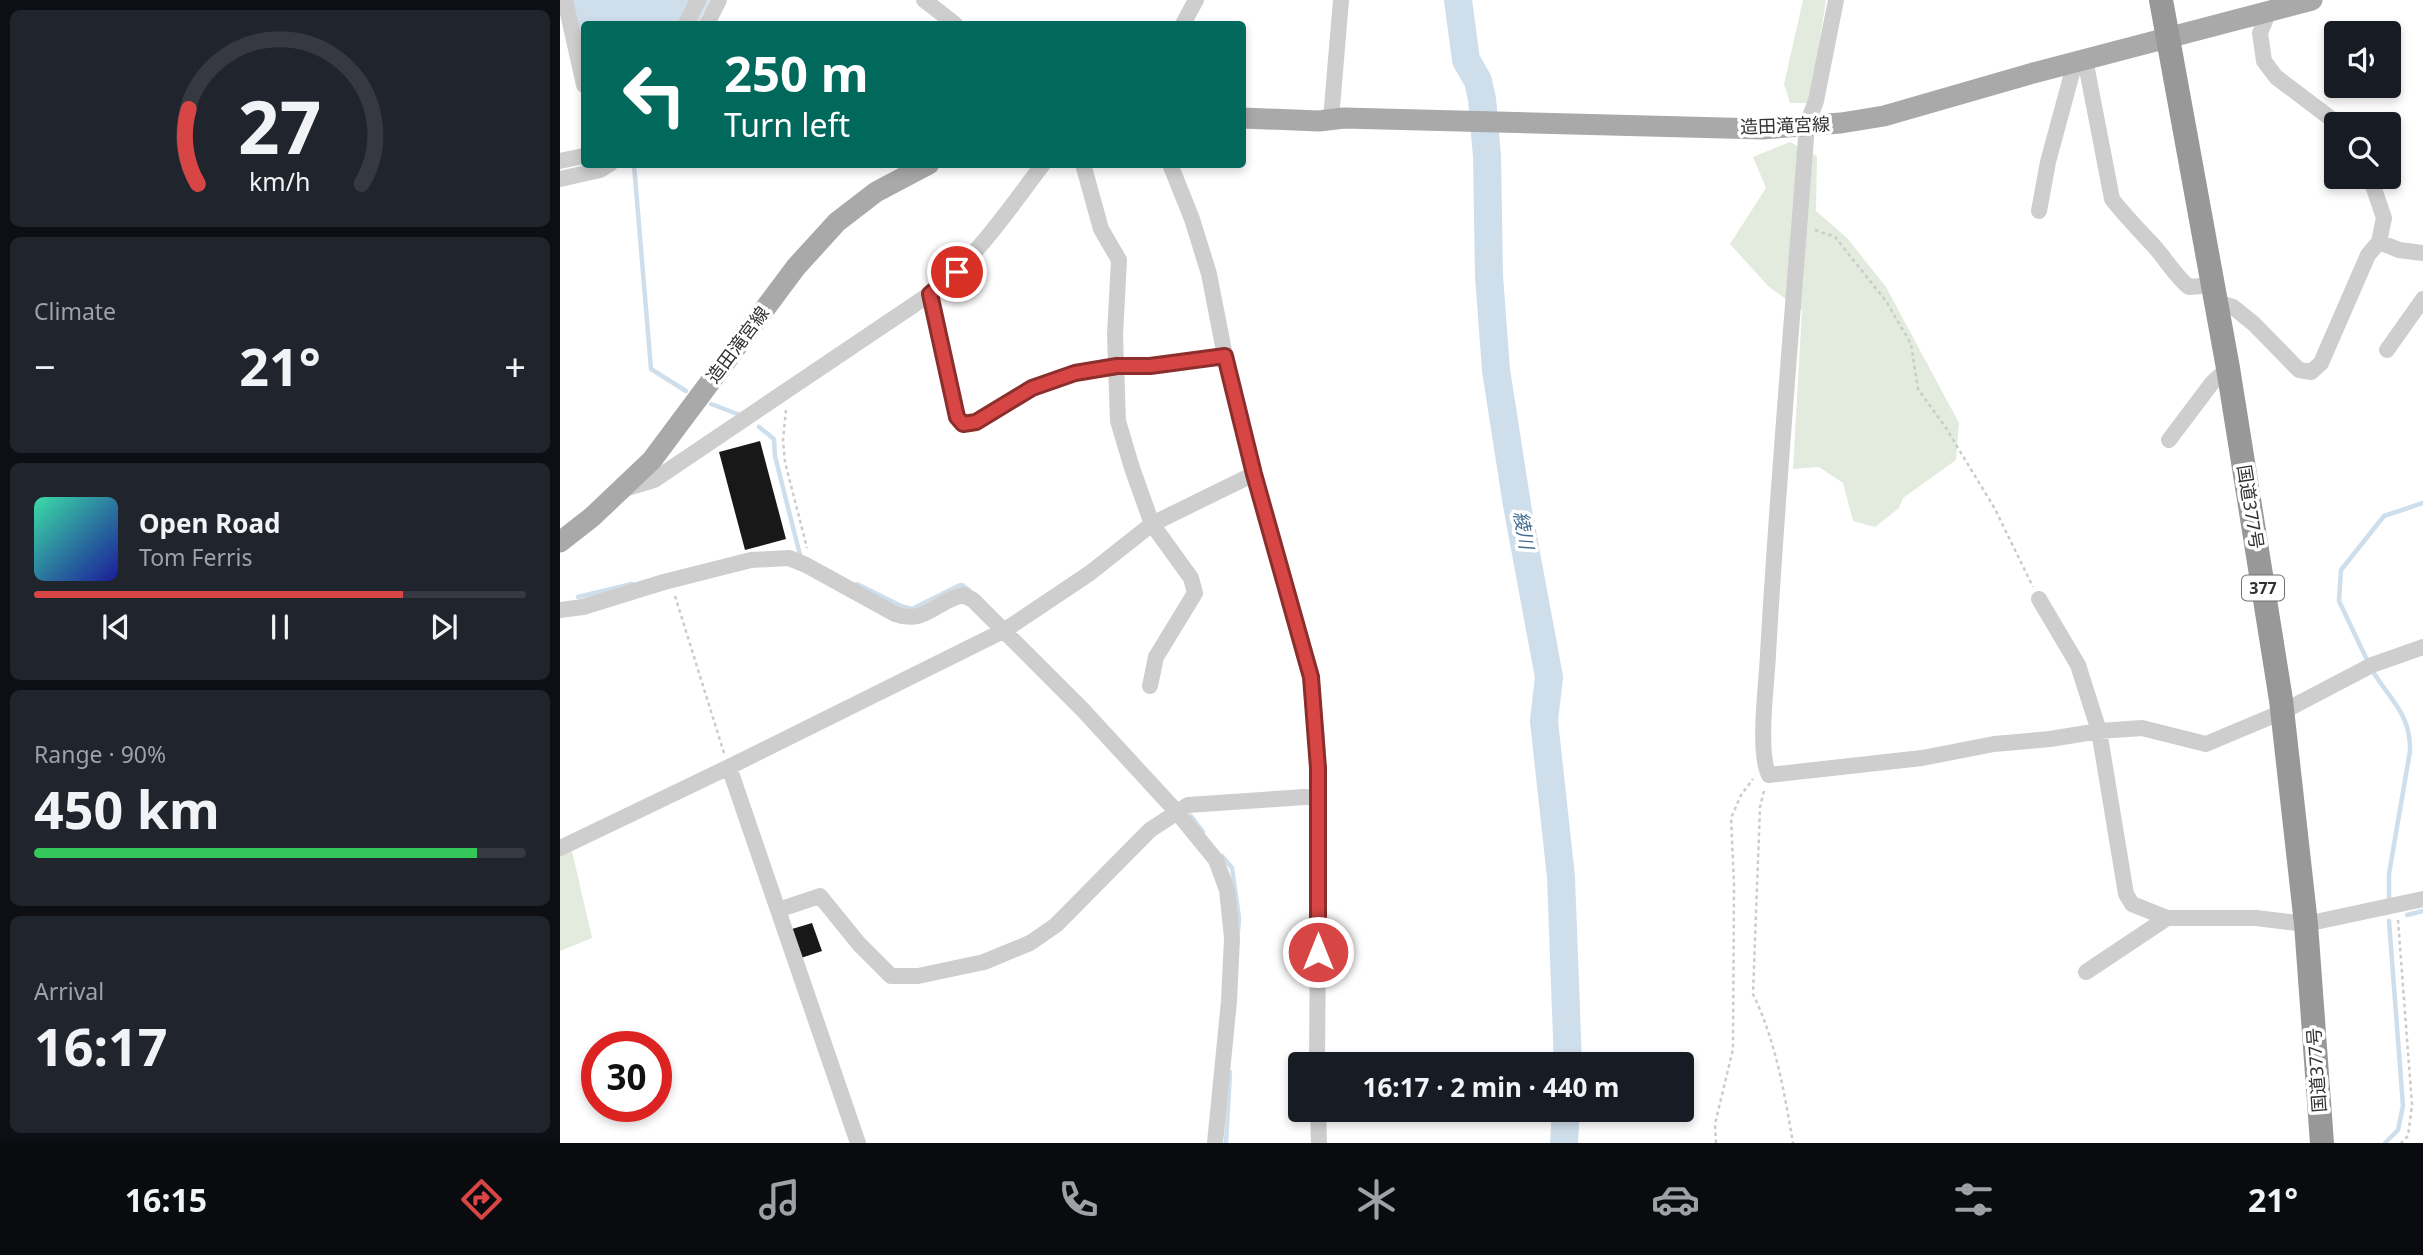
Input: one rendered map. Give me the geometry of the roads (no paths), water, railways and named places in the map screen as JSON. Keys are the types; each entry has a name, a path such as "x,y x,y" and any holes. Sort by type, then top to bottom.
{"highway":[{"name":"国道377号","path":"2161,0 2228,368 2282,712 2306,924 2322,1143"}],"main road":[{"name":"造田滝宮線","path":"1246,118 1762,129 1841,123 1884,116 2080,60 2312,0"},
{"name":"造田滝宮線","path":"560,542 624,489 652,460 813,246 837,222 876,192 921,168"}],"street":[{"path":"565,0 581,72"},
{"path":"688,21 698,0"},
{"path":"708,21 719,0"},
{"path":"924,0 951,21"},
{"path":"1332,119 1340,0"},
{"path":"1836,0 1816,102 1807,124 1770,624 1767,770 1922,758 1994,744 2099,731 2141,729 2206,744 2282,712 2368,667 2423,647"},
{"path":"2269,11 2260,33 2264,61 2276,77 2324,113"},
{"path":"2039,211 2048,163 2080,60"},
{"path":"2080,60 2112,199 2124,216 2155,247 2177,277 2189,287 2214,294 2233,307 2254,324 2299,370 2311,372 2321,363 2368,255 2379,242 2384,218 2374,189"},
{"path":"560,161 581,157"},
{"path":"560,179 603,168"},
{"path":"624,489 654,480 930,294 957,272 985,242 1040,168"},
{"path":"1084,168 1101,229 1119,260 1115,335 1118,421 1152,524 1191,578 1195,593 1156,657 1150,686"},
{"path":"1172,168 1192,219 1209,274 1225,356 1254,474 1311,677 1319,796 1317,1052"},
{"path":"2379,242 2399,250 2423,253"},
{"path":"930,294 957,417 963,424 976,422 1032,388 1075,373 1117,366 1150,366 1225,356"},
{"path":"2387,350 2423,299"},
{"path":"2169,440 2212,383 2228,368"},
{"path":"560,848 1005,631 1090,573 1152,524 1254,474"},
{"path":"563,606 751,560 789,558 908,619 918,618 952,597 963,595 973,600 1176,811 1216,860 1227,890 1231,950 1215,1143"},
{"path":"2039,599 2078,665 2099,731 2126,894 2132,904 2167,918 2256,918 2306,924 2423,899"},
{"path":"729,767 858,1143"},
{"path":"778,910 820,896 859,944 891,976 919,976 984,962 1030,943 1056,925 1150,830 1188,804 1319,796"},
{"path":"2086,972 2167,918"},
{"path":"1318,1122 1319,1143"}],"water":[{"path":"573,0 692,0 682,21 581,21 581,39"}],"waterway":[{"path":"696,21 707,0"},
{"name":"綾川","path":"1458,0 1466,60 1478,81 1482,99 1487,156 1489,276 1496,370 1517,505 1549,677 1544,721 1561,877 1568,1052"},
{"path":"634,168 651,369 686,391"},
{"path":"711,404 740,415"},
{"path":"759,427 774,439 775,456 800,555"},
{"path":"2368,662 2339,601 2341,570 2384,516 2423,503"},
{"path":"578,597 632,584"},
{"path":"857,584 912,609 958,586 962,585 969,590"},
{"path":"2372,670 2403,717 2410,751 2389,874 2389,901"},
{"path":"1191,816 1203,832"},
{"path":"1222,856 1232,868 1239,918 1238,931"},
{"path":"2407,915 2423,911"},
{"path":"2385,1143 2398,1130 2403,1106 2389,921"},
{"path":"1226,1143 1230,1072"},
{"name":"綾川","path":"1564,1143 1565,1122"}]}
